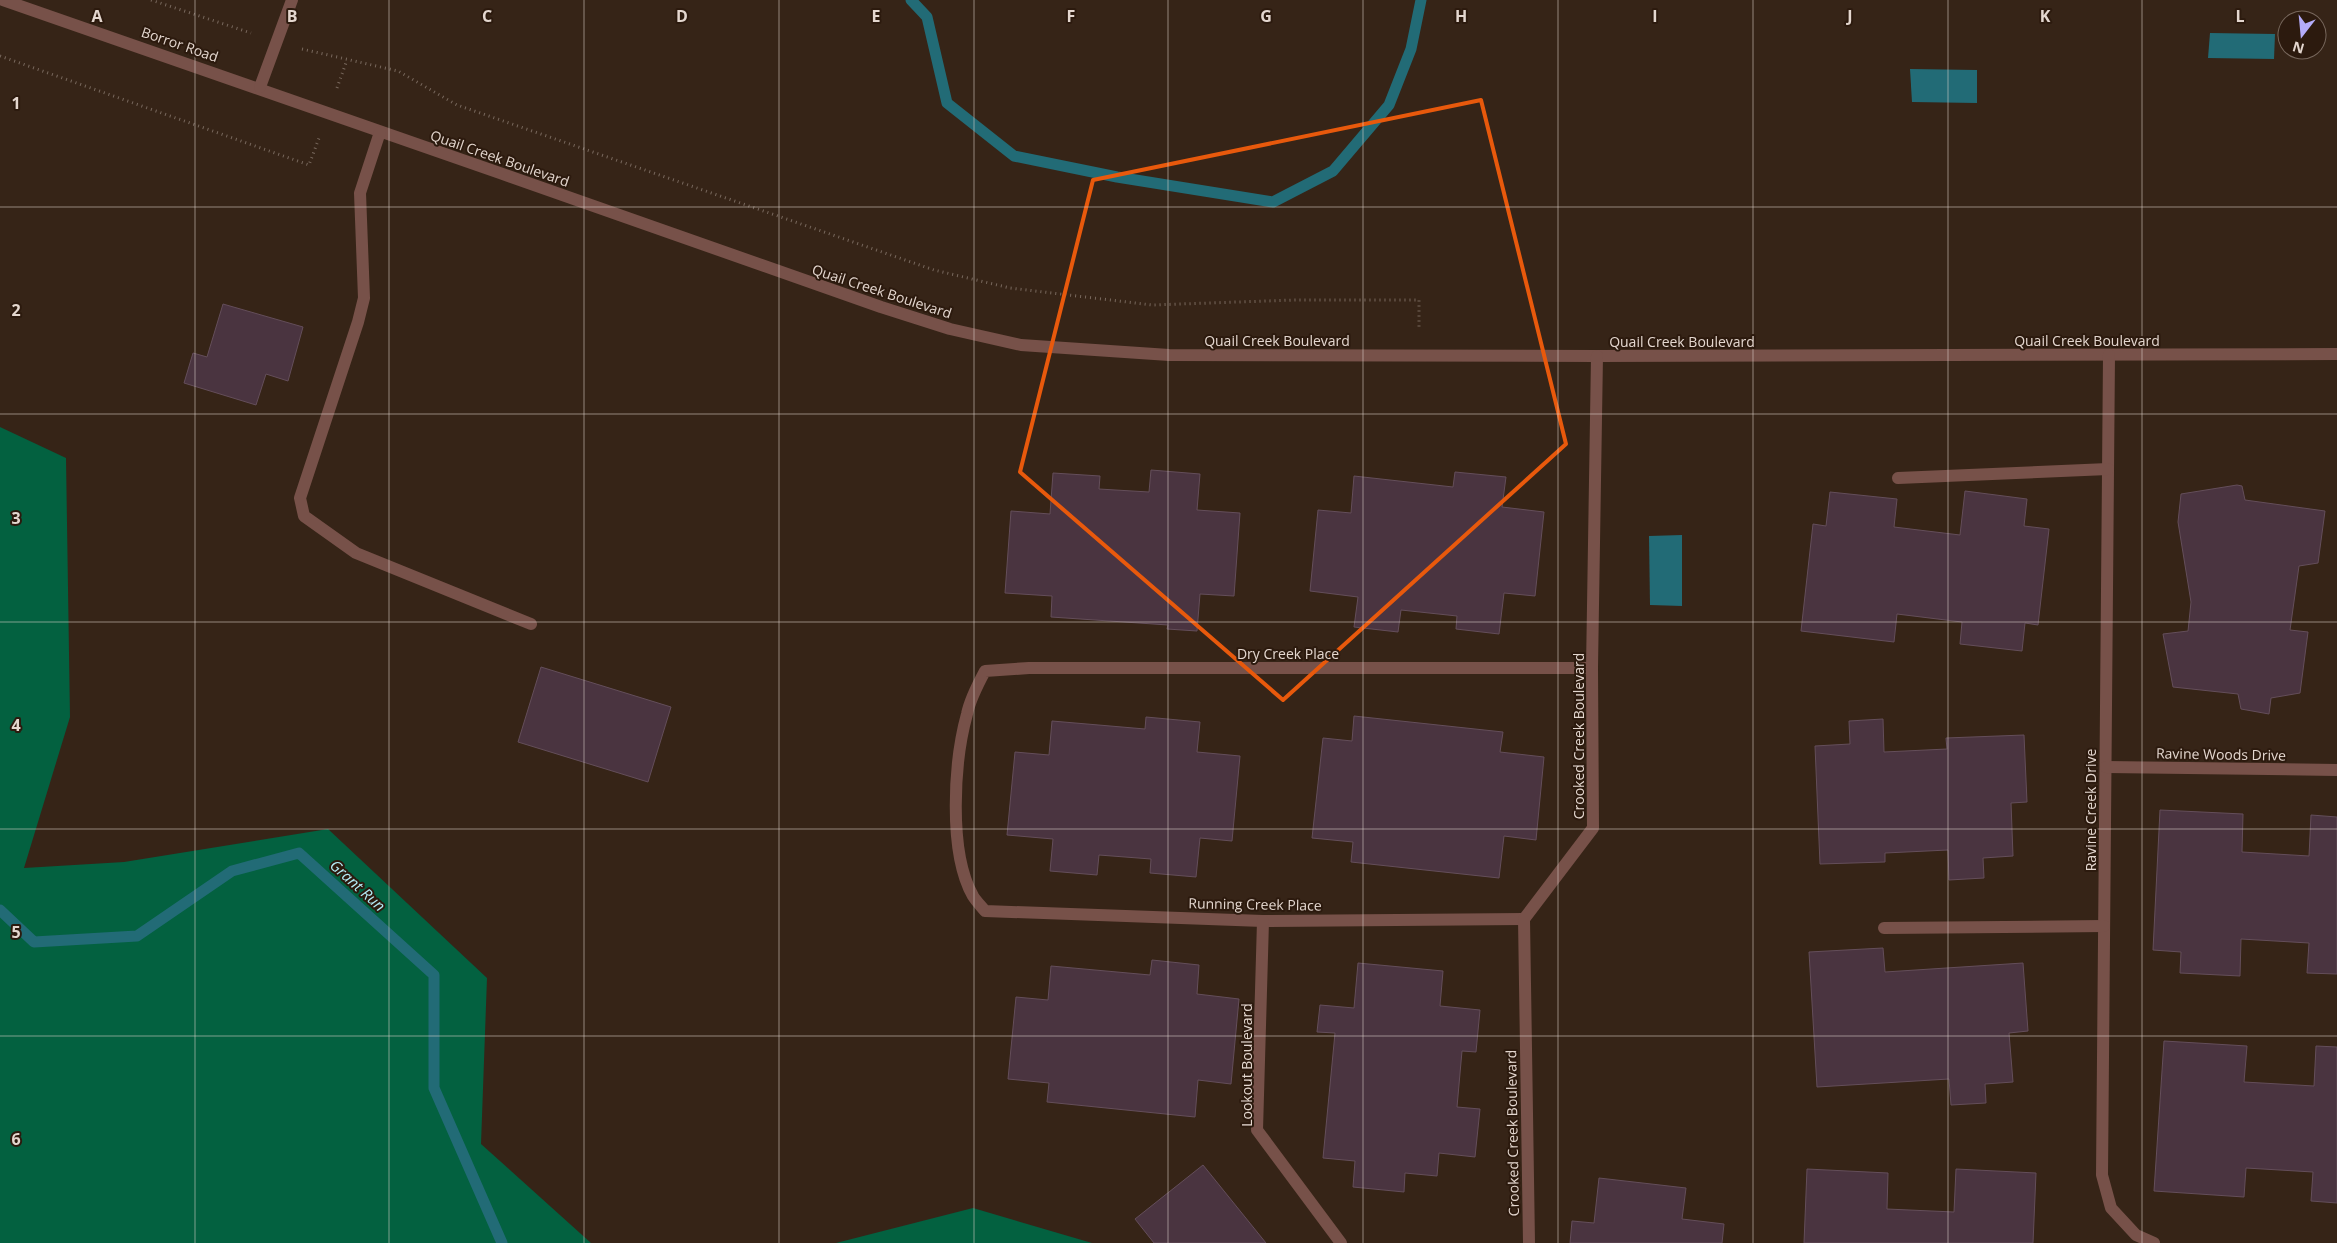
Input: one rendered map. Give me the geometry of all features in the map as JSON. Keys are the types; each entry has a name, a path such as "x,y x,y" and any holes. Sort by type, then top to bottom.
{"street":[{"name":"Borror Road","path":"3,0 260,87"},
{"path":"260,87 292,0"},
{"name":"Quail Creek Boulevard","path":"260,87 380,132 881,307 950,329 1021,345 1169,355 2337,354"},
{"path":"380,132 360,193 364,298 358,322 300,498 304,516 356,553 531,624"},
{"name":"Ravine Creek Drive","path":"2109,355 2102,1175 2111,1208 2135,1239 2154,1243"},
{"name":"Crooked Creek Boulevard","path":"1529,1243 1524,919 1593,828 1592,668 1597,356"},
{"path":"1898,478 2108,469"},
{"name":"Dry Creek Place","path":"985,911 973,895 964,871 958,831 956,775 967,712 985,671 1029,668 1592,668"},
{"name":"Ravine Woods Drive","path":"2106,768 2337,770"},
{"name":"Running Creek Place","path":"985,911 1263,921 1524,919"},
{"name":"Lookout Boulevard","path":"1263,921 1257,1130 1341,1243"},
{"path":"1884,928 2104,926"}],"path":[{"path":"151,0 277,42 398,71 457,105 934,270 1010,288 1152,305 1295,300 1419,300 1420,356"},
{"path":"0,56 309,164 347,60"}],"highlighted area":[{"path":"1481,100 1566,444 1283,700 1020,472 1093,180"}],"green space":[{"path":"0,427 66,458 70,717 24,868 124,862 328,829 487,978 481,1144 591,1243 0,1243"},
{"path":"973,1208 1092,1243 836,1243"}],"water":[{"path":"2210,33 2275,34 2274,59 2208,58"},
{"path":"1910,69 1977,70 1977,103 1912,102"},
{"path":"1682,535 1682,606 1650,605 1649,536"}],"building":[{"path":"223,304 303,327 288,381 266,374 256,405 184,383 193,353 207,357"},
{"path":"1151,470 1200,474 1197,510 1240,513 1234,596 1200,594 1197,631 1167,629 1168,625 1051,617 1052,596 1005,593 1011,511 1050,514 1053,473 1100,476 1099,489 1149,492"},
{"path":"1455,472 1506,477 1502,507 1544,512 1535,596 1504,593 1499,634 1456,629 1457,616 1401,610 1398,632 1354,627 1358,597 1310,591 1318,510 1351,513 1354,476 1453,487"},
{"path":"2237,485 2242,486 2245,500 2325,511 2318,563 2299,566 2290,630 2308,632 2300,693 2271,698 2269,714 2241,709 2238,694 2173,687 2163,634 2188,631 2191,602 2178,522 2181,494"},
{"path":"1965,491 2027,499 2024,526 2049,529 2038,625 2025,623 2022,651 1960,644 1962,622 1897,614 1894,642 1801,631 1813,524 1826,526 1830,492 1897,499 1894,527 1960,535"},
{"path":"541,667 671,707 648,782 518,742"},
{"path":"1354,716 1503,732 1500,752 1544,757 1536,840 1504,836 1499,878 1351,862 1353,842 1312,838 1323,738 1352,741"},
{"path":"1146,717 1200,722 1197,752 1240,756 1232,841 1200,838 1196,877 1150,873 1151,859 1099,855 1097,875 1050,871 1053,839 1007,835 1015,752 1049,755 1052,721 1145,729"},
{"path":"1883,719 1884,752 1947,749 1946,738 2024,735 2027,802 2011,803 2013,856 1983,858 1984,878 1949,880 1948,850 1885,853 1885,862 1820,864 1815,746 1850,744 1849,721"},
{"path":"2160,810 2243,814 2242,852 2309,856 2311,815 2337,817 2337,974 2307,973 2309,943 2241,939 2240,976 2180,973 2181,952 2153,950"},
{"path":"1883,948 1885,972 2023,963 2028,1031 2009,1033 2013,1082 1985,1084 1986,1103 1951,1105 1949,1079 1817,1087 1809,952"},
{"path":"1152,960 1199,965 1197,994 1239,999 1231,1084 1198,1080 1195,1117 1047,1102 1049,1083 1008,1079 1016,997 1048,1000 1051,966 1150,975"},
{"path":"1358,963 1443,971 1440,1006 1480,1010 1476,1052 1462,1051 1457,1107 1480,1109 1475,1157 1439,1153 1437,1176 1405,1173 1404,1192 1353,1187 1355,1161 1323,1158 1335,1033 1317,1032 1320,1005 1354,1008"},
{"path":"2164,1041 2247,1046 2244,1082 2314,1086 2316,1046 2337,1047 2337,1203 2311,1201 2313,1172 2246,1168 2244,1197 2154,1191"},
{"path":"1203,1165 1266,1243 1154,1243 1135,1219"},
{"path":"1807,1169 1888,1173 1887,1209 1954,1212 1956,1169 2036,1173 2033,1243 1804,1243"},
{"path":"1599,1178 1686,1188 1682,1219 1724,1224 1722,1243 1570,1243 1572,1221 1594,1223"}],"waterway":[{"path":"911,0 927,17 947,103 1014,156 1117,177 1273,202 1333,171 1389,105 1411,49 1421,0"},
{"name":"Grant Run","path":"0,910 34,942 137,936 232,871 299,853 434,975 434,1088 502,1243"}]}
